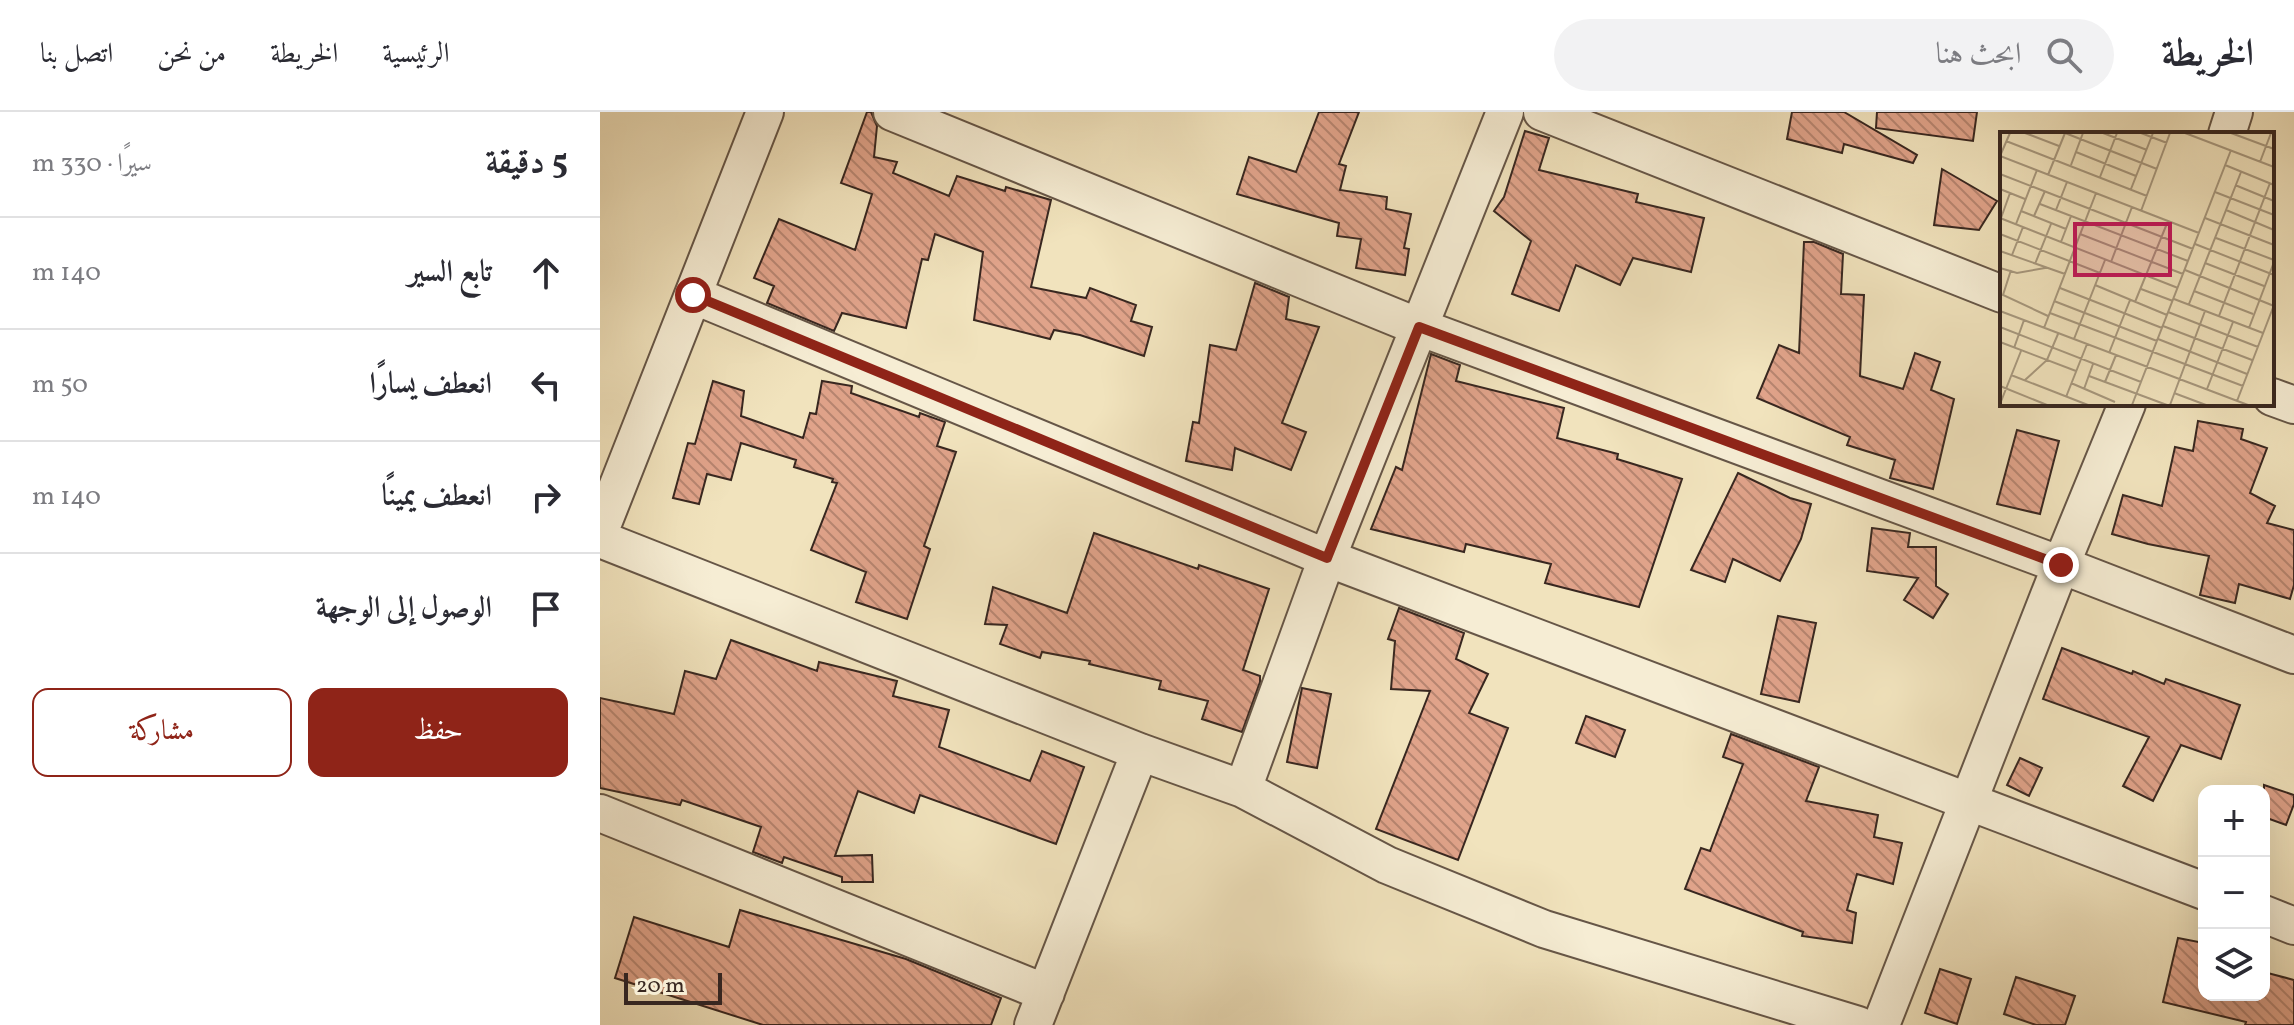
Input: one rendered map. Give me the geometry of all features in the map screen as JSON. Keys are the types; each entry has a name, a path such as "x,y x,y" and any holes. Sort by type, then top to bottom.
{"street":[{"path":"600,531 765,112"},
{"path":"892,112 1419,327 2061,565 2294,655"},
{"path":"1243,789 1327,558 1505,112"},
{"path":"1542,112 2000,293"},
{"path":"2228,132 2234,112"},
{"path":"693,295 1327,558 2198,889"},
{"path":"2274,398 2294,405"},
{"path":"1881,1025 2126,406"},
{"path":"600,539 1140,752 1243,789 1387,865 1544,929 1858,1025"},
{"path":"600,813 1040,1009 1140,752"},
{"path":"2270,916 2294,926"}],"building":[{"path":"867,112 871,112 877,126 874,157 897,162 893,173 949,196 957,176 1005,191 1006,187 1051,200 1031,287 1086,298 1090,288 1136,305 1131,321 1152,327 1144,356 1080,335 1054,330 1050,339 974,320 983,252 935,234 928,260 922,259 906,328 842,313 834,331 767,303 774,286 754,278 779,219 855,250 872,194 841,183"},
{"path":"1319,112 1359,112 1339,164 1346,166 1340,190 1387,197 1386,209 1411,214 1404,248 1409,249 1405,275 1356,268 1361,239 1337,236 1339,223 1237,194 1249,157 1296,172"},
{"path":"1792,112 1844,112 1917,155 1913,163 1844,144 1842,153 1787,139"},
{"path":"1877,112 1977,112 1973,141 1876,128"},
{"path":"1525,131 1549,138 1539,170 1638,194 1636,202 1704,218 1691,272 1633,258 1620,285 1576,265 1559,311 1512,294 1531,241 1494,211 1504,197"},
{"path":"1942,169 1997,201 1979,230 1934,225"},
{"path":"1804,242 1814,242 1843,254 1841,294 1864,295 1860,376 1903,389 1915,353 1940,362 1931,390 1954,399 1933,489 1890,478 1895,460 1847,445 1850,437 1757,398 1779,345 1799,353"},
{"path":"1255,283 1289,297 1286,319 1319,327 1282,423 1306,432 1291,470 1235,448 1232,470 1186,461 1193,422 1199,423 1210,345 1236,350"},
{"path":"1431,354 1460,365 1456,381 1564,408 1557,438 1618,454 1617,459 1682,479 1639,607 1545,583 1551,564 1466,544 1464,552 1371,529 1396,467 1402,470"},
{"path":"713,381 744,391 741,416 803,438 810,413 816,414 822,381 852,386 851,393 919,417 920,413 945,422 937,446 956,452 924,546 930,549 907,619 856,602 866,572 811,550 837,483 832,482 833,479 794,467 796,460 741,443 731,480 707,474 699,504 673,498 688,443 695,444"},
{"path":"2198,421 2243,429 2241,439 2267,448 2250,493 2275,506 2267,523 2294,530 2294,585 2290,599 2239,584 2235,603 2200,595 2209,556 2112,534 2123,495 2162,506 2175,447 2193,451"},
{"path":"2017,430 2059,441 2040,514 1997,504"},
{"path":"1738,473 1790,498 1811,504 1801,539 1780,581 1733,559 1725,582 1691,570"},
{"path":"1872,528 1910,533 1908,547 1936,547 1936,586 1948,594 1933,618 1904,600 1918,578 1867,571"},
{"path":"1094,533 1198,569 1199,565 1269,589 1243,670 1260,676 1260,682 1242,732 1202,719 1208,701 1159,689 1161,681 1089,664 1090,661 1042,652 1040,658 1000,644 1007,625 985,624 993,587 1067,613"},
{"path":"1399,608 1464,633 1456,659 1488,674 1469,713 1508,728 1458,860 1376,829 1430,691 1391,689 1395,641 1388,639"},
{"path":"1778,616 1816,623 1799,702 1761,694"},
{"path":"731,640 817,671 819,662 897,681 893,696 949,710 939,747 1030,781 1042,751 1084,767 1056,844 920,795 914,813 858,791 835,856 872,855 873,882 842,882 842,877 784,857 782,863 753,852 761,827 682,800 680,805 600,788 600,698 674,714 685,671 716,679"},
{"path":"2062,648 2132,674 2133,671 2164,684 2166,679 2240,705 2221,759 2181,745 2153,801 2123,786 2149,737 2043,699"},
{"path":"1302,688 1331,694 1317,768 1287,762"},
{"path":"1586,716 1625,730 1615,757 1576,743"},
{"path":"1731,734 1819,767 1806,801 1878,815 1874,837 1902,843 1893,884 1857,874 1847,910 1856,913 1852,943 1802,936 1803,932 1685,889 1701,848 1710,851 1743,764 1723,757"},
{"path":"2020,758 2042,768 2029,796 2007,785"},
{"path":"2270,787 2294,795 2286,825 2270,819"},
{"path":"740,910 906,959 1001,998 991,1025 763,1025 615,978 634,917 729,947"},
{"path":"2178,938 2198,942 2198,1001 2270,1001 2270,974 2294,980 2294,1025 2245,1025 2246,1022 2163,1002"},
{"path":"1940,969 1971,979 1957,1024 1925,1013"},
{"path":"2016,977 2075,996 2065,1025 2036,1025 2004,1014"}],"route":[{"path":"693,295 1327,558 1419,327 2061,565"}]}
